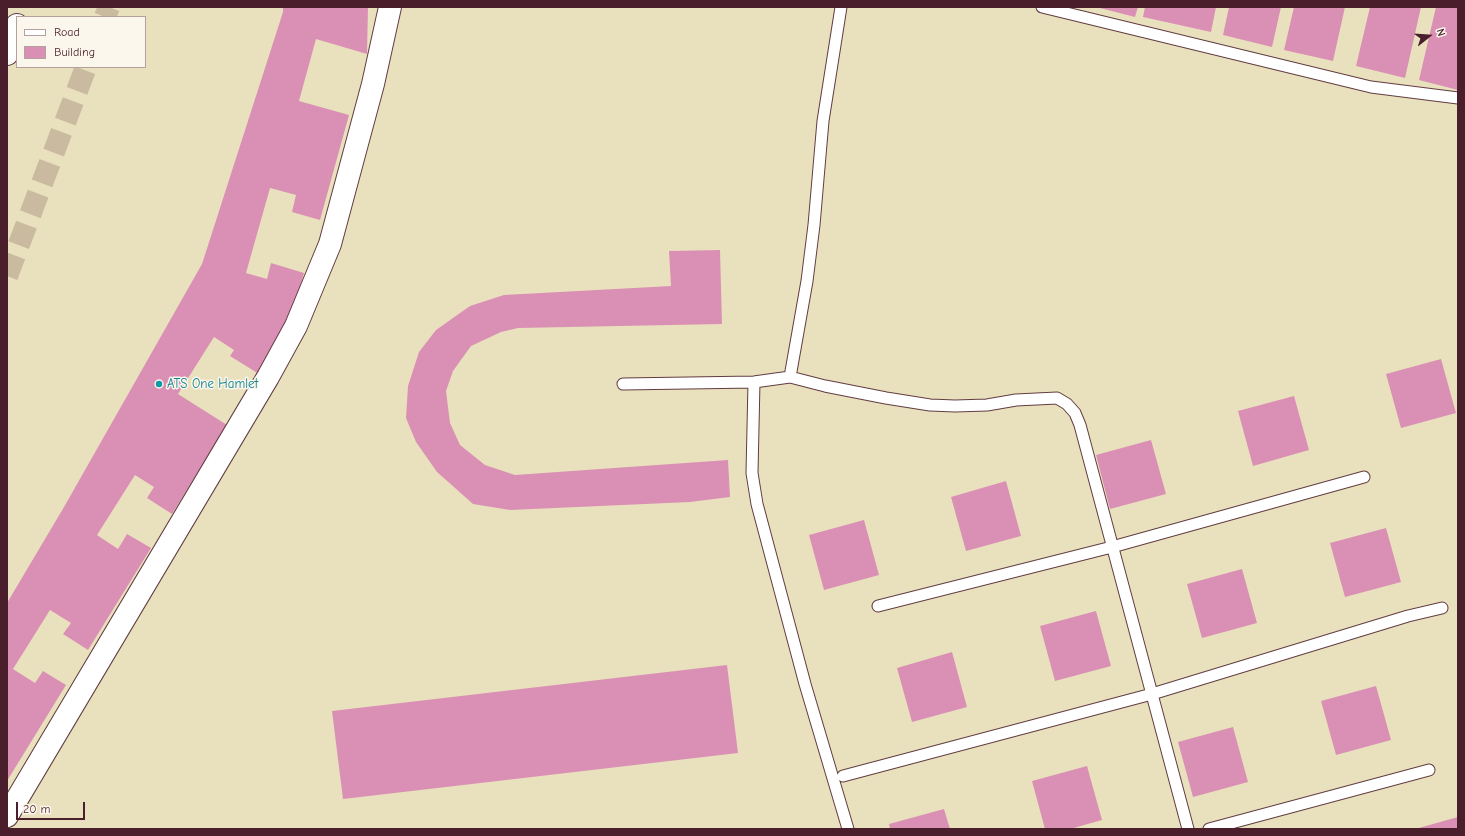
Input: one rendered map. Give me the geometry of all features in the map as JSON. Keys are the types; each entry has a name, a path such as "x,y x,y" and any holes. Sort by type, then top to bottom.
{"street":[{"path":"7,816 268,377 296,326 330,244 373,84 390,14 390,7"},
{"path":"7,54 16,28"}],"lane":[{"path":"790,376 814,225 823,121 841,7"},
{"path":"1042,7 1371,87 1458,98"},
{"path":"623,384 754,382 790,376 825,386 930,405 987,405 1016,400 1057,398 1067,404 1075,413 1080,425 1188,829"},
{"path":"754,382 752,473 757,504 805,684 848,829"},
{"path":"878,606 1112,547 1364,477"},
{"path":"843,776 1152,694 1408,616 1442,608"},
{"path":"1209,829 1429,770"}],"building":[{"name":"ATS One Hamlet","path":"283,7 368,7 367,54 316,39 299,101 349,115 320,220 292,212 296,195 270,188 246,273 267,279 271,263 304,273 289,325 259,374 230,356 234,350 214,337 178,394 227,425 172,514 147,498 154,487 135,475 97,535 118,549 127,534 151,548 88,650 63,634 71,623 50,610 13,669 35,683 43,671 66,685 7,781 7,603 64,507 202,264 283,12"},
{"path":"1096,7 1138,7 1135,17"},
{"path":"1145,7 1216,7 1211,32 1143,17"},
{"path":"1229,7 1281,7 1272,47 1223,35"},
{"path":"1294,7 1345,7 1333,61 1284,50"},
{"path":"1370,7 1421,7 1405,78 1356,66"},
{"path":"1436,7 1458,7 1458,90 1419,80"},
{"path":"720,250 722,324 518,328 501,332 471,346 453,371 446,391 450,423 460,445 485,465 515,475 728,460 730,497 690,502 510,510 473,504 437,472 416,442 406,418 408,386 419,352 436,330 470,306 504,295 671,286 669,251"},
{"path":"1441,359 1456,413 1401,428 1386,374"},
{"path":"1294,396 1309,450 1253,466 1238,411"},
{"path":"1151,440 1166,494 1110,509 1096,455"},
{"path":"1006,481 1021,536 966,551 951,497"},
{"path":"864,520 879,575 824,590 809,535"},
{"path":"1386,528 1401,582 1345,597 1330,543"},
{"path":"1242,569 1257,623 1202,638 1187,584"},
{"path":"1096,611 1111,666 1055,681 1040,626"},
{"path":"952,652 967,707 912,722 897,668"},
{"path":"727,665 738,753 343,799 332,711"},
{"path":"1376,686 1391,740 1336,755 1321,701"},
{"path":"1233,727 1248,782 1193,797 1178,742"},
{"path":"1087,766 1102,820 1070,829 1045,829 1032,781"},
{"path":"944,809 950,829 890,829 889,824"},
{"path":"1458,817 1458,829 1415,829"}],"tunnel":[{"path":"105,16 109,7"},
{"path":"7,276 86,68"}],"place":[{"name":"ATS One Hamlet","path":"159,384"}]}
